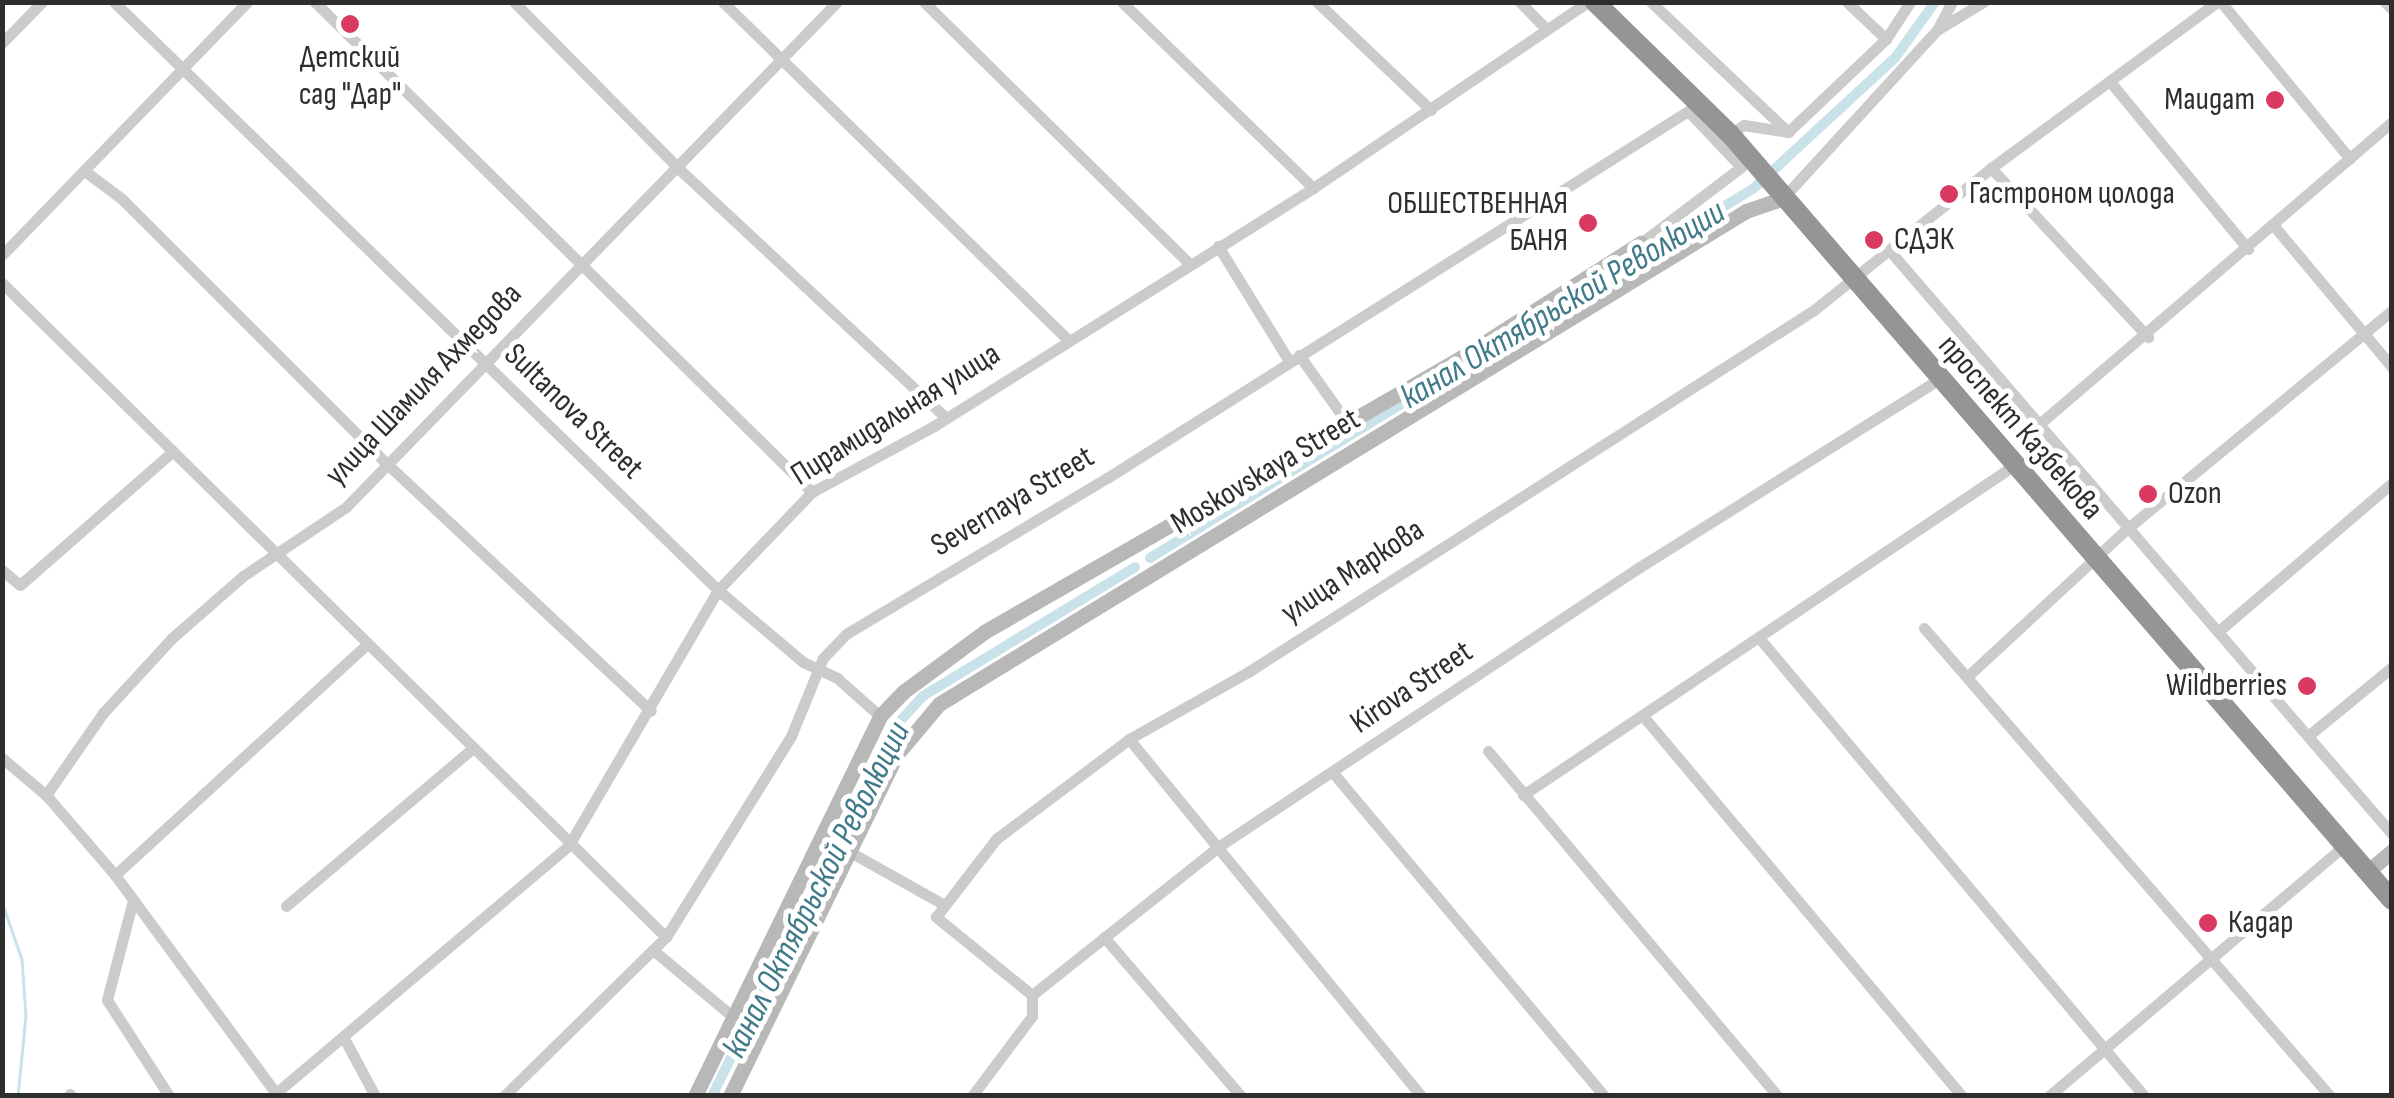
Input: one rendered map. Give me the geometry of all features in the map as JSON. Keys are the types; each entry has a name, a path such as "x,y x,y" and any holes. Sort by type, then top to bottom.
{"highway":[{"name":"проспект Казбекова","path":"1592,2 1694,107 1733,132"},
{"name":"проспект Казбекова","path":"1606,2 1733,132 2347,842 2392,900"},
{"name":"проспект Казбекова","path":"1855,276 1938,380 2098,557"},
{"name":"проспект Казбекова","path":"2370,870 2392,889"}],"main road":[{"name":"Moskovskaya Street","path":"730,1096 898,754 926,716 1149,574 1780,190"},
{"name":"Moskovskaya Street","path":"695,1096 880,716 984,632 1457,360 1640,243"},
{"path":"1133,546 1149,574"},
{"path":"2370,870 2392,851"}],"street":[{"path":"2,43 42,2"},
{"name":"Sultanova Street","path":"114,2 718,590 802,662 819,668 880,716"},
{"path":"2,255 246,2"},
{"path":"315,2 812,492"},
{"path":"514,2 678,168 946,418"},
{"path":"724,2 1067,339"},
{"name":"улица Шамиля Ахмедова","path":"46,795 104,713 172,638 243,576 346,507 385,462 837,2"},
{"path":"924,2 1189,263"},
{"path":"1122,2 1313,188"},
{"path":"1317,2 1431,110"},
{"path":"1520,2 1546,29"},
{"name":"Пирамидальная улица","path":"277,1094 345,1040 569,845 718,590 812,492 946,418 1313,188 1546,29 1592,2"},
{"path":"1651,2 1788,132"},
{"path":"1848,2 1886,39"},
{"path":"1788,132 1886,39 1910,2"},
{"name":"Moskovskaya Street","path":"1780,190 1937,30 1952,2"},
{"path":"1937,30 1983,2"},
{"path":"2219,2 2350,158"},
{"name":"улица Маркова","path":"943,904 996,840 1130,739 1248,672 1814,310 1991,168 2112,84 2219,2"},
{"path":"2386,2 2392,10"},
{"path":"2112,84 2248,249"},
{"path":"1640,243 1741,167 1694,107"},
{"name":"Severnaya Street","path":"504,1096 666,937 791,736 819,668 846,634 1694,107"},
{"path":"2037,426 2148,337 2392,122"},
{"path":"1733,132 1744,125 1788,132"},
{"path":"1991,168 2148,337"},
{"path":"86,172 122,199 385,462 650,711"},
{"path":"2274,226 2392,368"},
{"path":"1218,246 1294,358 1346,421"},
{"path":"1888,250 2037,426 2221,629 2392,834"},
{"path":"2,283 666,937"},
{"path":"1969,676 2128,528 2392,310"},
{"name":"Kirova Street","path":"972,1096 1032,1016 1032,995 1218,847 1334,774 1635,570 1938,380"},
{"path":"2,570 20,585 173,451"},
{"path":"1524,795 2013,466"},
{"path":"2221,629 2392,483"},
{"path":"1924,628 2330,1096"},
{"path":"1760,639 2144,1096"},
{"path":"116,875 367,644"},
{"path":"2308,736 2392,667"},
{"path":"1642,716 1962,1096"},
{"path":"1130,739 1421,1096"},
{"path":"286,906 472,749"},
{"path":"1488,751 1778,1096"},
{"path":"2,758 46,795 116,875 277,1094"},
{"path":"1334,774 1604,1096"},
{"path":"2049,1096 2347,842"},
{"path":"850,852 943,904 936,917 1032,995"},
{"path":"134,900 107,1000 169,1096"},
{"path":"1104,937 1241,1096"},
{"path":"653,950 733,1017"},
{"path":"345,1040 375,1096"}],"waterway":[{"name":"канал Октябрьской Революции","path":"1150,558 1754,188 1895,58 1935,2"},
{"name":"канал Октябрьской Революции","path":"712,1096 893,729 923,696 1135,567"},
{"path":"2,902 22,959 26,1016 18,1096"}],"place":[{"name":"Детский сад \"Дар\"","path":"350,24"},
{"name":"Маидат","path":"2275,100"},
{"name":"Гастроном цолода","path":"1949,194"},
{"name":"ОБШЕСТВЕННАЯ БАНЯ","path":"1588,223"},
{"name":"СДЭК","path":"1874,240"},
{"name":"Ozon","path":"2148,494"},
{"name":"Wildberries","path":"2307,686"},
{"name":"Кадар","path":"2208,923"}]}
